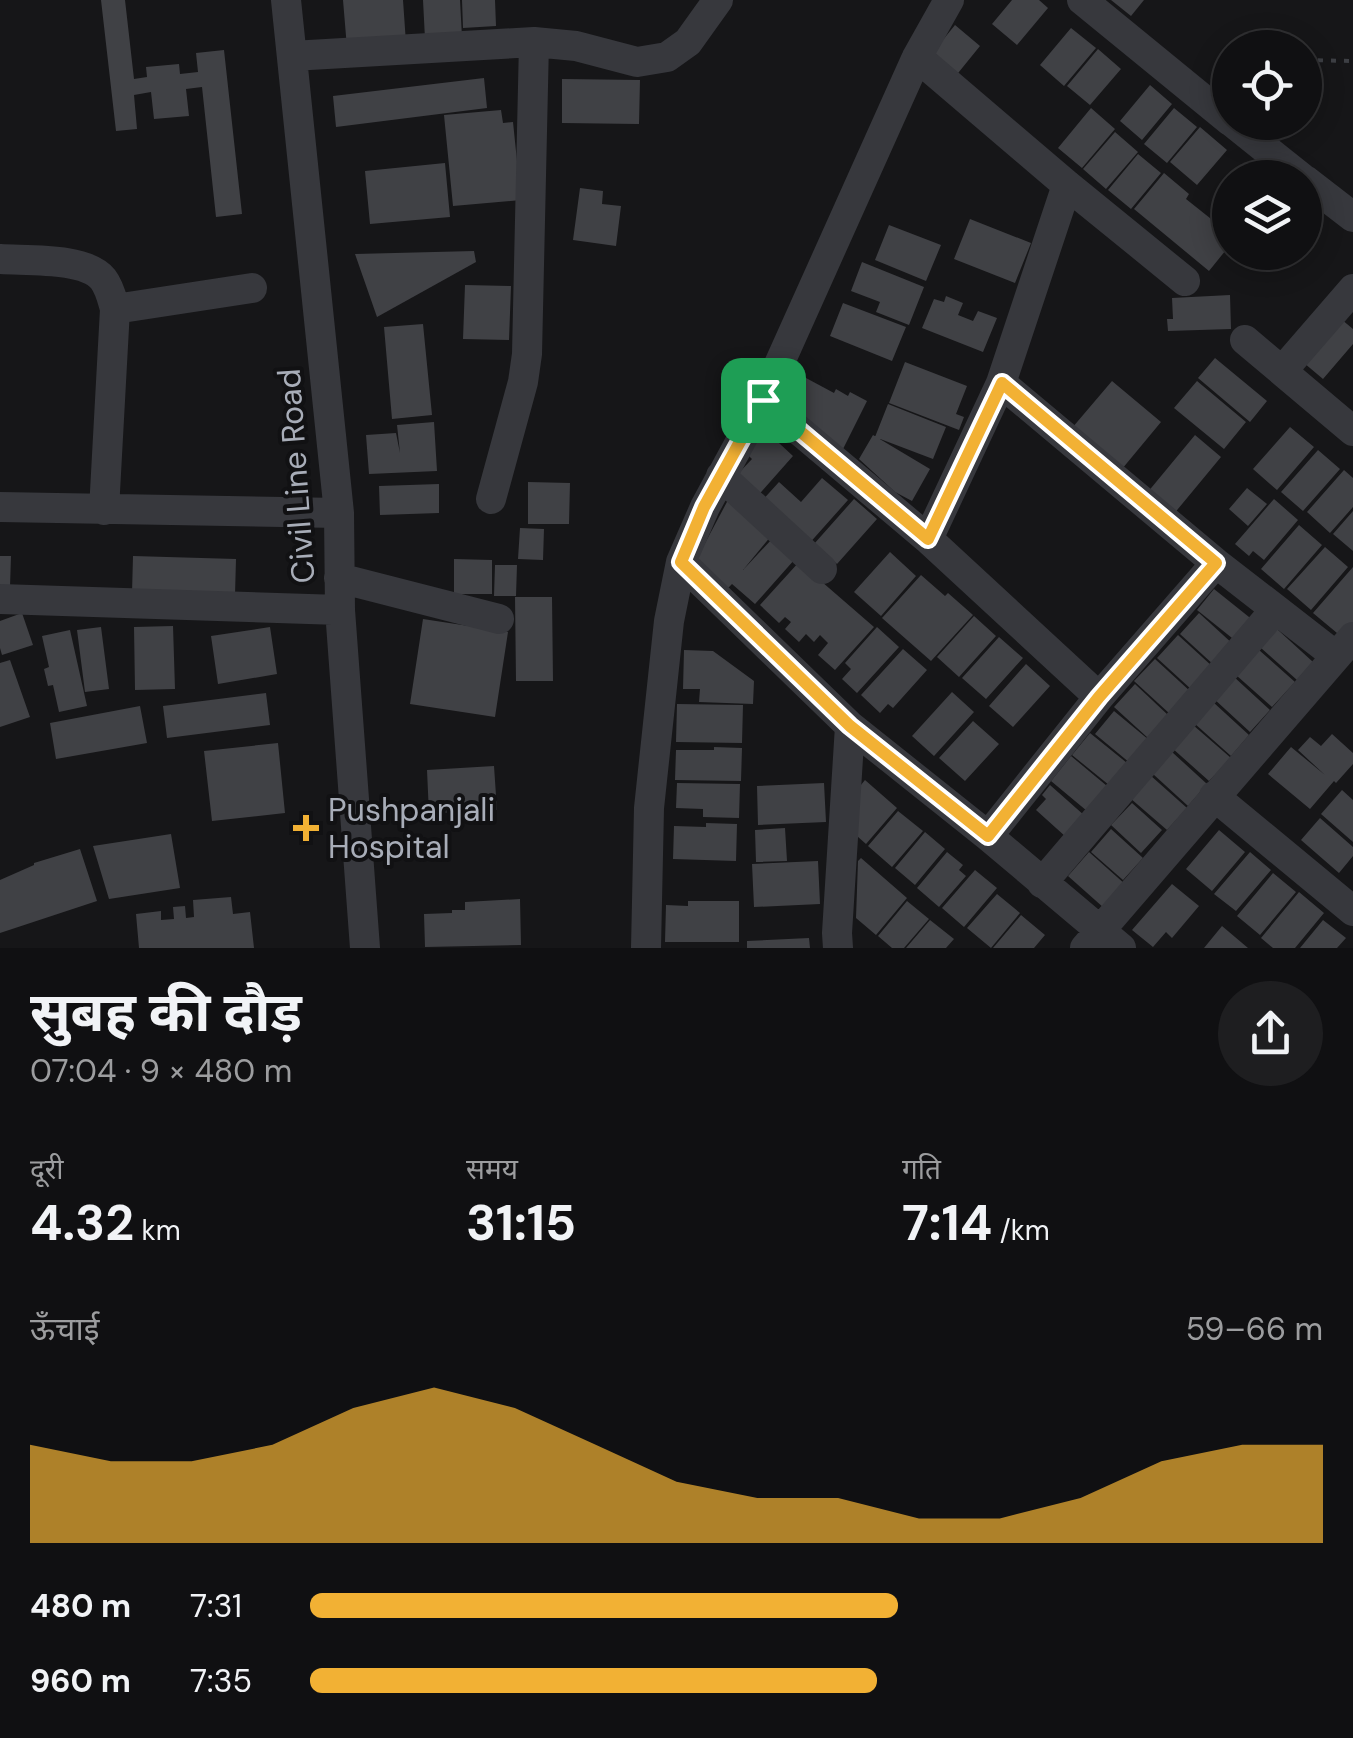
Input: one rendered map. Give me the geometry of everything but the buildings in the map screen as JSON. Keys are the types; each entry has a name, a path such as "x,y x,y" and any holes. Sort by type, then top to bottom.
{"street":[{"name":"Civil Line Road","path":"286,0 338,513 340,610 365,948"},
{"path":"292,56 534,42 576,46 638,62 666,57 688,42 718,0"},
{"path":"646,948 649,808 669,622 681,562 704,507 763,400 917,57 949,0"},
{"path":"1082,0 1212,106"},
{"path":"491,499 527,354 534,42"},
{"path":"917,57 1185,281"},
{"path":"1254,140 1280,160"},
{"path":"928,539 1002,383 1067,185"},
{"path":"1322,193 1353,218"},
{"path":"0,259 87,268 100,276 108,288 115,310 104,510"},
{"path":"115,310 252,288"},
{"path":"1282,371 1353,289"},
{"path":"1245,340 1353,430"},
{"path":"681,562 850,726 988,836 1102,942 1214,796 1344,646 1275,610 1002,383"},
{"path":"763,400 928,539 1099,697"},
{"path":"721,476 822,569"},
{"path":"0,507 338,513"},
{"path":"988,836 1099,697 1216,563"},
{"path":"339,578 499,619"},
{"path":"0,599 340,610"},
{"path":"1042,883 1275,610"},
{"path":"843,943 850,726"},
{"path":"1214,796 1351,905"}],"path":[{"path":"1322,60 1353,61"}],"place":[{"name":"Pushpanjali Hospital","path":"306,828"}],"route":[{"path":"1002,383 1216,563 1099,697 988,836 850,726 681,562 704,507 763,400 928,539 1002,383"}]}
